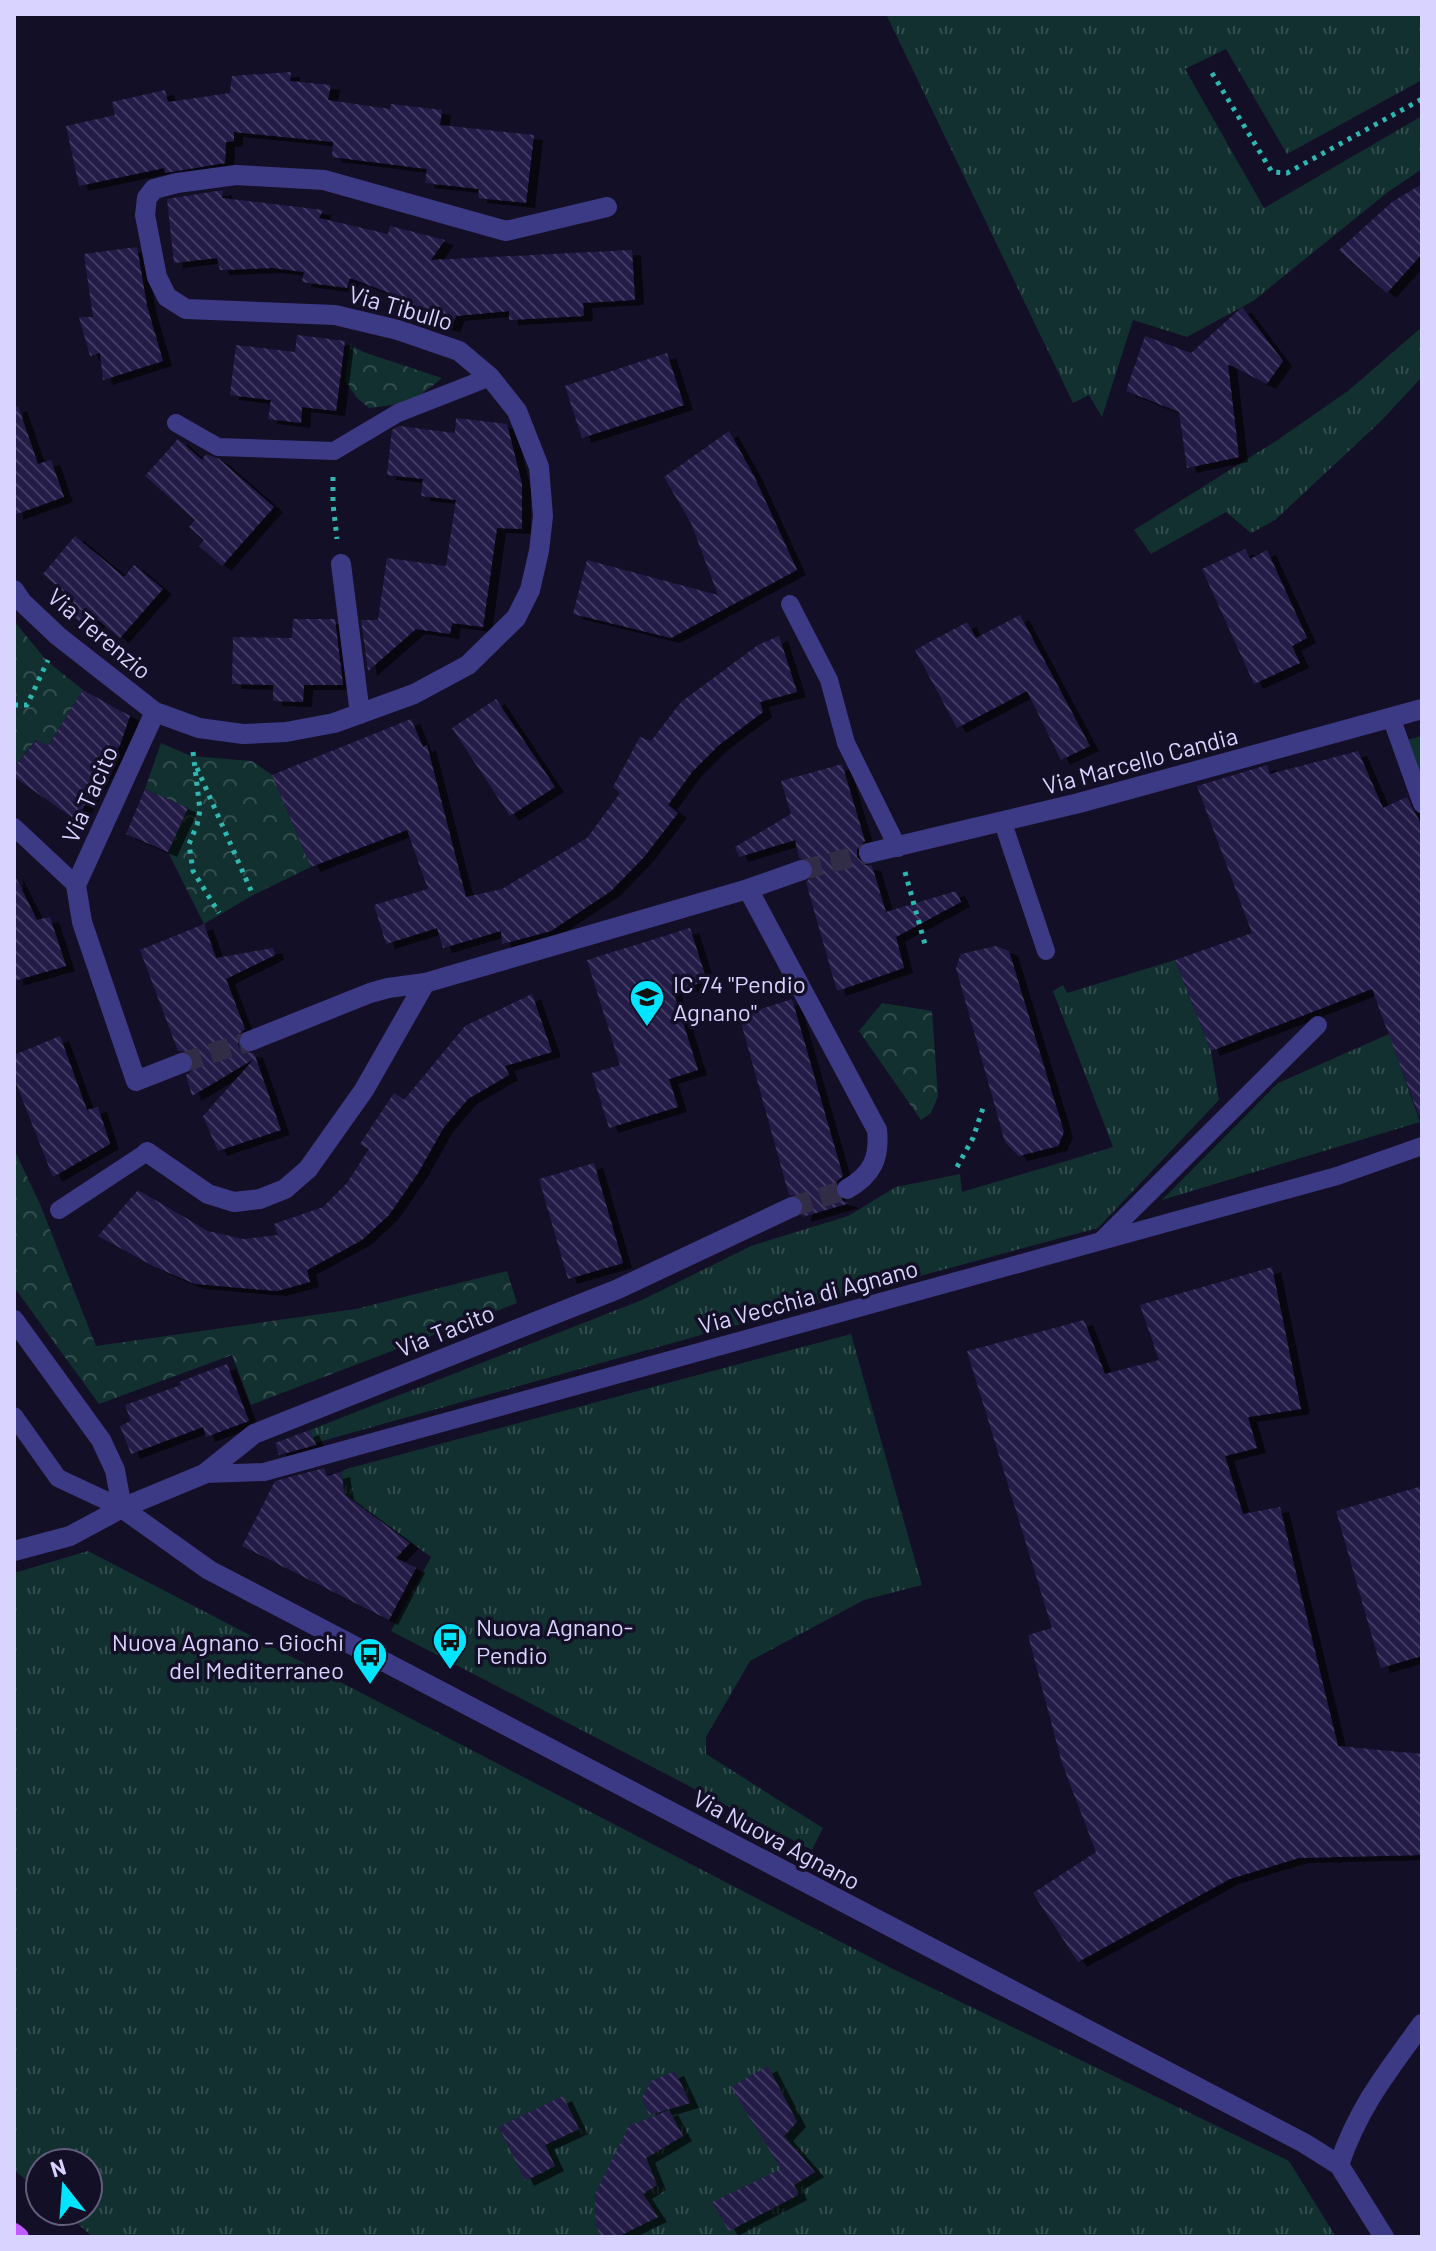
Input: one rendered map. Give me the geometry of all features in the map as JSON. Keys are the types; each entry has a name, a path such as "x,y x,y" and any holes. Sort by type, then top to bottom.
{"main road":[{"path":"14,2233 19,2237"}],"street":[{"name":"Via Tibullo","path":"155,712 199,728 243,734 286,732 334,723 414,694 468,665 516,618 530,590 543,516 539,467 517,411 490,377 459,351 398,330 335,315 186,309 167,297 157,277 145,215 147,198 154,189 236,175 324,180 506,231 607,207"},
{"path":"341,564 360,714"},
{"name":"Via Terenzio","path":"14,590 22,602 58,636 155,712"},
{"name":"Via Marcello Candia","path":"869,853 1003,823 1422,709"},
{"name":"Via Tacito","path":"76,885 155,712"},
{"path":"250,1041 370,993 425,983 748,889 802,870"},
{"path":"76,885 82,922 136,1081 182,1063"},
{"path":"748,889 877,1130 879,1150 862,1181 847,1189"},
{"path":"147,1152 208,1194 234,1202 260,1199 285,1189 308,1169 364,1090 425,983"},
{"name":"Via Tacito","path":"14,1551 70,1536 122,1508 204,1474 254,1434 618,1289 792,1207"},
{"path":"14,1320 101,1440 115,1470 122,1508"},
{"name":"Via Nuova Agnano","path":"122,1508 209,1570 1304,2143 1339,2165 1384,2237"},
{"path":"1339,2165 1351,2131 1371,2095 1422,2024"}],"lane":[{"path":"176,423 218,447 334,451 398,413 490,377"},
{"path":"790,604 829,680 846,743 898,848"},
{"path":"1391,717 1422,804"},
{"path":"1003,823 1046,951"},
{"path":"14,827 76,885"},
{"path":"1101,1241 1318,1025"},
{"name":"Via Vecchia di Agnano","path":"204,1474 264,1472 1337,1176 1422,1146"},
{"path":"59,1210 147,1152"},
{"path":"14,1416 58,1478 122,1508"}],"path":[{"path":"1212,73 1272,172 1287,173 1422,99"},
{"path":"334,451 333,504 341,564"},
{"path":"14,705 27,705 58,636"},
{"path":"199,728 191,756 200,810 189,844 193,871 219,913"},
{"path":"191,756 253,895"},
{"path":"898,848 926,948"},
{"path":"957,1167 973,1138 984,1105"}],"green space":[{"path":"886,14 1422,14 1422,80 1287,154 1226,49 1185,69 1264,208 1422,116 1422,169 1388,192 1253,301 1187,337 1133,320 1102,417 1089,395 1073,403"},
{"path":"1422,327 1422,377 1380,422 1275,520 1251,533 1226,512 1151,554 1134,530 1276,441 1348,391"},
{"path":"350,344 363,352 442,378 408,400 369,408 345,381"},
{"path":"14,621 47,661 83,690 48,746 36,740 14,767"},
{"path":"1422,736 1422,782 1407,740"},
{"path":"161,743 191,756 252,761 272,775 311,867 253,895 204,924 168,852 188,808 145,789"},
{"path":"1175,960 1211,1051 1219,1100 1098,1228 315,1443 310,1430 642,1300 751,1246 848,1216 896,1187 960,1174 962,1192 1113,1147 1053,991 1063,985 1067,993"},
{"path":"882,1003 932,1011 938,1096 931,1113 921,1120 859,1031"},
{"path":"1389,1034 1420,1122 1162,1200 1278,1083"},
{"path":"14,1149 40,1204 96,1346 356,1309 507,1271 517,1303 251,1405 232,1355 99,1404 14,1287"},
{"path":"851,1334 922,1585 864,1600 750,1661 706,1737 706,1754 823,1828 812,1850 391,1631 431,1557 345,1495 341,1472"},
{"path":"88,1551 895,1970 1289,2161 1336,2237 93,2237 81,2227 104,2227 104,2147 24,2147 24,2178 14,2170 14,1573"}],"building":[{"path":"291,72 290,81 331,85 328,100 390,109 391,104 442,110 440,125 534,135 526,203 478,198 479,189 425,183 427,169 332,157 333,142 234,132 234,141 226,142 225,163 165,173 164,168 79,186 66,126 115,115 112,102 165,90 168,102 230,93 232,76"},
{"path":"1422,184 1422,254 1387,293 1339,250 1392,202"},
{"path":"223,190 222,198 323,210 319,218 388,234 390,226 445,240 431,260 632,250 635,300 583,303 584,316 509,320 509,311 456,316 451,327 409,316 413,302 350,278 347,288 302,282 304,272 273,268 220,270 217,258 174,263 167,199"},
{"path":"137,247 147,306 163,361 103,380 100,353 90,356 79,317 93,317 84,254"},
{"path":"1242,307 1283,361 1267,384 1228,364 1239,457 1187,468 1179,412 1126,391 1145,336 1191,353"},
{"path":"297,335 345,341 336,411 302,407 301,423 268,419 271,400 230,395 236,345 295,352"},
{"path":"667,353 684,405 582,438 565,386"},
{"path":"18,406 38,464 51,460 64,497 14,515 14,407"},
{"path":"456,418 507,424 522,484 522,529 497,528 483,627 452,623 450,634 416,629 368,671 361,620 378,620 387,558 446,566 456,500 421,496 423,479 387,475 392,430 399,426 455,433"},
{"path":"729,431 754,476 797,570 671,638 573,614 587,560 718,595 691,523 664,477"},
{"path":"178,439 202,460 206,454 219,459 274,507 222,566 199,546 204,540 189,527 195,520 145,476"},
{"path":"75,536 124,577 134,565 163,589 120,638 98,620 89,630 66,610 74,601 43,574"},
{"path":"1245,549 1250,559 1267,550 1307,638 1292,646 1300,663 1254,684 1202,569"},
{"path":"1020,615 1090,746 1061,760 1027,691 957,728 915,650 967,622 976,638"},
{"path":"293,619 335,619 343,685 304,685 303,702 273,701 273,685 232,684 233,637 292,638"},
{"path":"779,636 797,692 760,702 763,712 719,745 692,772 668,805 678,813 644,857 611,891 551,931 502,944 501,931 443,948 437,928 386,944 374,905 428,889 407,830 311,867 272,775 411,719 423,747 427,745 466,897 502,889 587,838 620,793 613,787 640,737 651,741 681,702 758,645"},
{"path":"83,690 130,716 120,745 76,820 14,777 14,767 37,740 48,746"},
{"path":"496,699 555,787 510,816 452,728"},
{"path":"1358,751 1383,808 1407,797 1422,826 1422,1115 1419,1116 1372,989 1211,1051 1175,960 1252,933 1197,786 1267,765 1270,774"},
{"path":"842,764 865,841 857,849 857,857 865,865 872,866 886,912 956,891 961,902 896,937 904,968 837,991 806,882 815,873 811,861 799,858 795,840 739,857 735,847 791,814 781,781"},
{"path":"145,789 188,808 168,852 126,834"},
{"path":"14,874 37,920 50,917 66,966 14,981"},
{"path":"204,924 216,958 273,948 275,955 226,979 245,1029 239,1034 238,1045 243,1052 254,1053 281,1130 218,1151 203,1116 254,1059 192,1096 186,1075 193,1070 194,1059 189,1052 178,1051 140,950"},
{"name":"IC 74 \"Pendio Agnano\"","path":"690,928 707,981 673,991 698,1070 669,1079 678,1107 609,1128 592,1073 620,1065 587,960"},
{"path":"996,946 1009,951 1064,1132 1058,1146 1019,1156 1005,1142 956,968 961,954"},
{"path":"532,994 552,1052 505,1066 509,1075 468,1099 444,1127 389,1215 362,1240 307,1270 310,1282 277,1291 195,1284 155,1267 98,1236 138,1190 208,1231 243,1239 278,1235 274,1224 323,1207 347,1183 369,1149 360,1144 394,1093 404,1100 465,1026"},
{"path":"792,999 843,1176 836,1182 834,1190 840,1200 850,1203 802,1217 804,1202 799,1196 789,1195 742,1026 746,1014"},
{"path":"60,1036 87,1110 98,1107 110,1144 53,1177 14,1078 14,1055"},
{"path":"594,1163 623,1263 568,1279 539,1179"},
{"path":"1272,1267 1301,1409 1248,1417 1257,1448 1225,1456 1243,1514 1280,1507 1338,1746 1422,1754 1422,1855 1299,1858 1230,1879 1078,1962 1033,1893 1096,1852 1062,1763 1028,1635 1052,1628 967,1351 1084,1320 1105,1374 1159,1360 1140,1305"},
{"path":"227,1364 249,1421 206,1437 203,1427 131,1454 120,1426 131,1421 125,1405"},
{"path":"310,1430 316,1445 279,1455 275,1443"},
{"path":"324,1468 327,1476 341,1472 345,1495 410,1543 396,1558 416,1568 389,1620 242,1546 275,1481"},
{"path":"1422,1486 1422,1656 1381,1668 1336,1511"},
{"path":"768,2066 797,2122 784,2136 815,2172 794,2185 798,2195 729,2231 712,2202 781,2169 731,2087"},
{"path":"675,2071 690,2103 649,2115 642,2098 651,2081"},
{"path":"563,2096 579,2129 545,2145 555,2166 525,2181 499,2127"},
{"path":"669,2110 683,2136 646,2158 657,2185 643,2194 658,2217 617,2237 601,2237 596,2225 595,2194 631,2122 632,2125"}],"tunnel":[{"path":"802,870 869,853"},
{"path":"182,1063 250,1041"},
{"path":"792,1207 847,1189"}],"place":[{"name":"IC 74 \"Pendio Agnano\"","path":"647,1028"},
{"name":"Nuova Agnano- Pendio","path":"450,1671"},
{"name":"Nuova Agnano - Giochi del Mediterraneo","path":"370,1686"}]}
